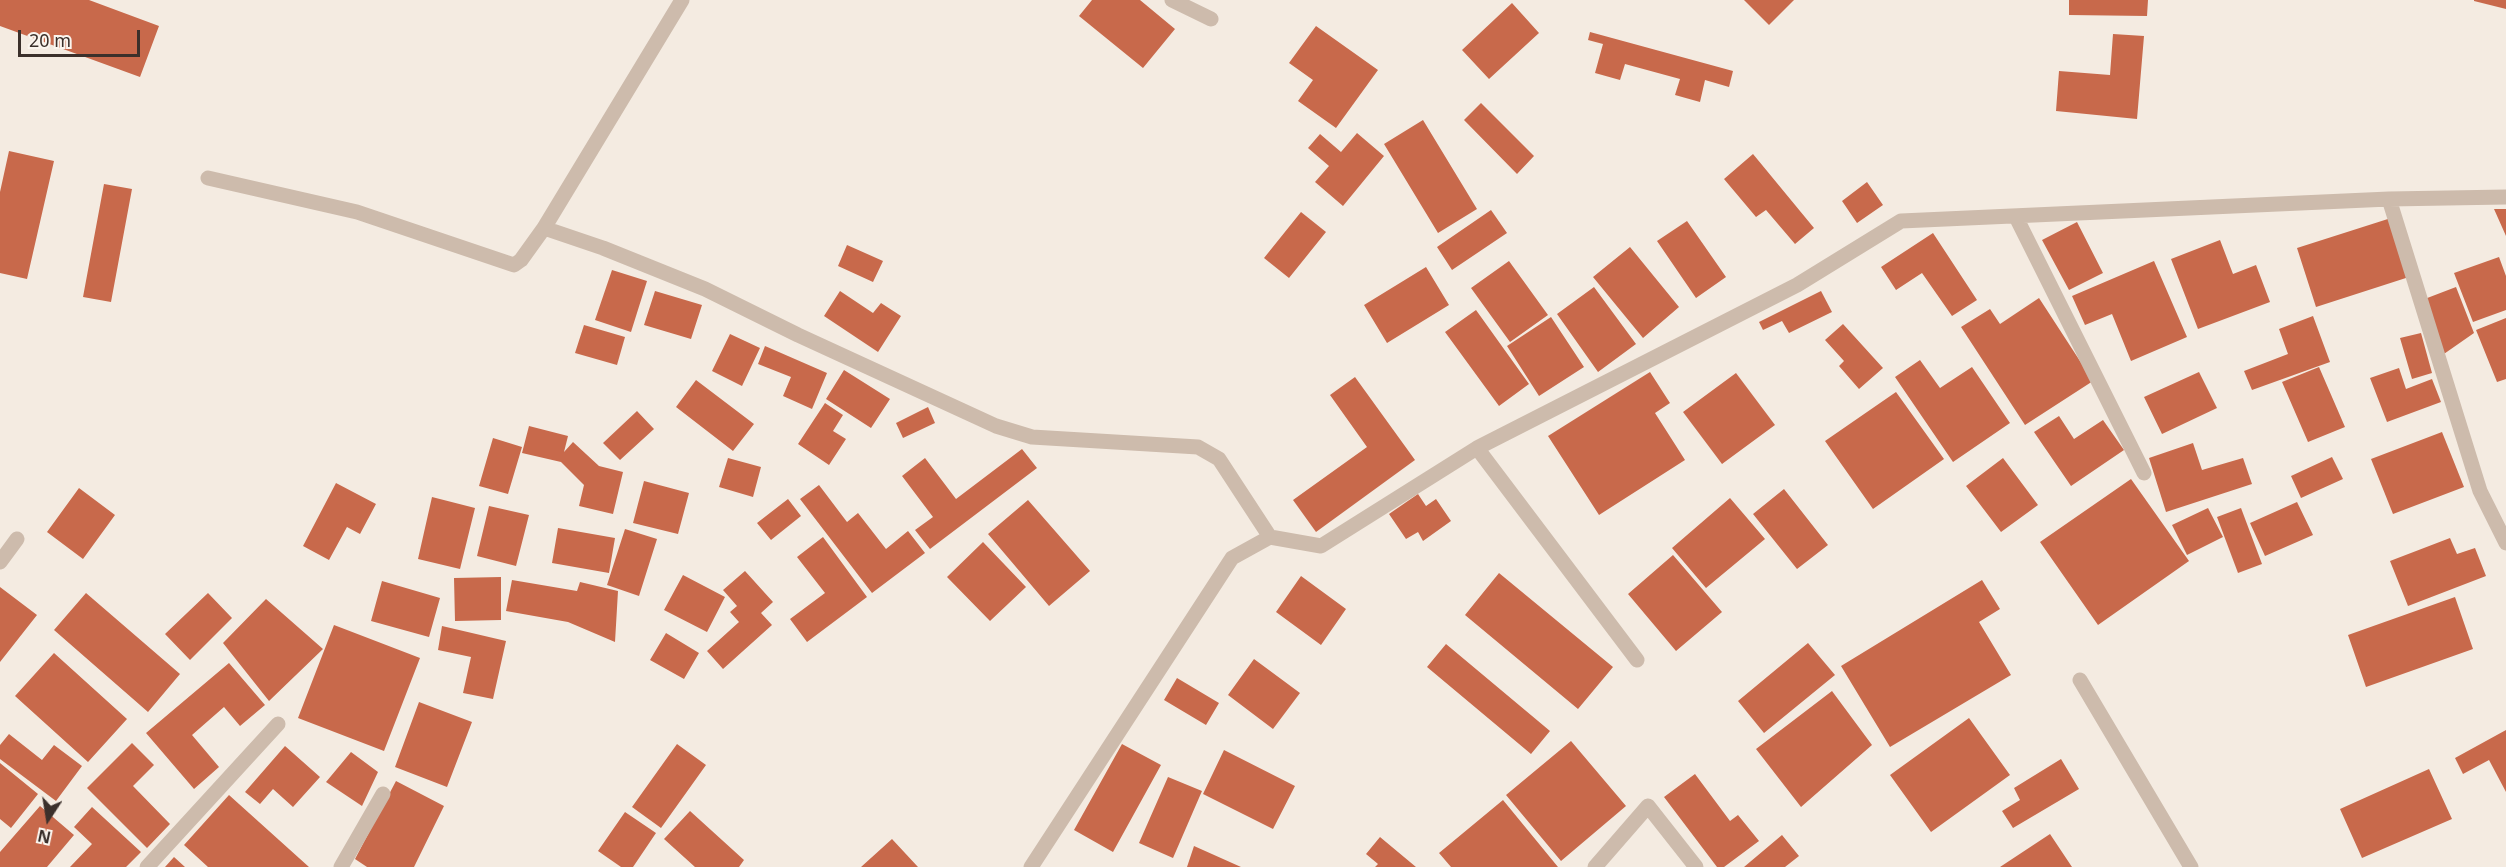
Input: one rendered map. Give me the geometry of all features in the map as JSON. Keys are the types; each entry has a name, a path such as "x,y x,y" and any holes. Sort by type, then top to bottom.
{"street":[{"path":"208,178 357,212 514,265 521,260 544,228 682,0"},
{"path":"1172,0 1211,19"},
{"path":"1031,867 1232,558 1270,537 1321,546 1477,448 1797,285 1902,221 2390,199 2506,197"},
{"path":"2390,199 2480,491 2506,543"},
{"path":"2016,217 2144,473"},
{"path":"544,228 603,248 705,289 798,336 996,426 1032,437 1198,447 1219,459 1270,537"},
{"path":"1477,448 1637,660"},
{"path":"0,562 17,539"},
{"path":"2080,680 2191,867"},
{"path":"147,867 278,724"},
{"path":"341,867 383,794"},
{"path":"1595,867 1648,806 1696,867"}],"building":[{"path":"0,0 89,0 159,26 140,77 0,26"},
{"path":"1092,0 1140,0 1175,29 1143,68 1079,16"},
{"path":"1744,0 1794,0 1769,25"},
{"path":"2069,0 2148,0 2147,16 2069,15"},
{"path":"2506,0 2506,9 2474,1"},
{"path":"1512,3 1539,33 1489,79 1462,50"},
{"path":"1316,26 1378,70 1336,128 1298,101 1313,80 1289,63"},
{"path":"1590,32 1733,71 1729,87 1705,80 1700,102 1675,95 1680,79 1625,64 1620,80 1595,73 1603,44 1588,40"},
{"path":"2113,34 2144,36 2137,119 2056,111 2059,71 2110,75"},
{"path":"1481,103 1534,156 1517,174 1464,120"},
{"path":"1423,120 1477,209 1438,233 1384,144"},
{"path":"1357,133 1384,156 1343,206 1315,182 1329,166 1308,148 1320,134 1341,152"},
{"path":"9,151 54,161 27,279 0,273 0,192"},
{"path":"1753,154 1814,228 1795,244 1766,210 1756,217 1724,179"},
{"path":"1867,182 1883,205 1857,223 1842,201"},
{"path":"104,184 132,189 111,302 83,297"},
{"path":"2494,209 2506,209 2506,236"},
{"path":"1491,210 1507,233 1452,270 1437,247"},
{"path":"1301,212 1326,232 1289,278 1264,258"},
{"path":"2391,218 2409,277 2316,307 2297,248"},
{"path":"1687,221 1726,277 1696,298 1657,241"},
{"path":"2077,222 2103,273 2069,290 2042,240"},
{"path":"1933,233 1977,300 1952,316 1922,273 1896,290 1881,267"},
{"path":"2220,240 2233,274 2256,265 2270,302 2198,329 2171,259"},
{"path":"847,245 883,261 873,282 838,266"},
{"path":"1630,247 1679,307 1643,338 1593,277"},
{"path":"2499,257 2506,276 2506,310 2473,322 2454,273"},
{"path":"1509,261 1548,315 1510,342 1471,288"},
{"path":"2154,261 2187,337 2131,361 2112,314 2085,325 2072,296"},
{"path":"1426,267 1449,305 1387,343 1364,305"},
{"path":"612,270 647,281 631,332 595,320"},
{"path":"1594,287 1636,344 1598,372 1557,314"},
{"path":"2456,287 2474,333 2441,356 2422,300"},
{"path":"655,291 702,305 691,339 644,325"},
{"path":"840,291 873,313 881,303 901,316 878,352 824,316"},
{"path":"1821,291 1832,312 1789,333 1782,321 1763,330 1759,322"},
{"path":"2039,298 2093,381 2025,425 1961,327 1990,309 2000,324"},
{"path":"1476,310 1529,384 1499,406 1445,332"},
{"path":"2313,316 2330,362 2252,390 2244,371 2288,354 2279,329"},
{"path":"1551,317 1584,367 1539,396 1507,346"},
{"path":"2506,318 2506,379 2497,382 2476,330"},
{"path":"1843,324 1883,368 1859,389 1839,366 1844,361 1825,340"},
{"path":"584,325 625,337 617,365 575,353"},
{"path":"2421,333 2432,373 2412,379 2400,338"},
{"path":"730,334 760,348 742,386 712,371"},
{"path":"765,346 827,373 812,409 783,396 791,377 758,364"},
{"path":"1920,360 1940,388 1972,367 2010,423 1953,462 1895,377"},
{"path":"2319,367 2345,427 2308,442 2282,382"},
{"path":"2399,368 2406,389 2432,379 2441,402 2387,422 2370,378"},
{"path":"844,370 890,399 871,428 826,399"},
{"path":"1650,372 1670,403 1655,413 1685,460 1599,515 1548,436"},
{"path":"2199,372 2217,408 2162,434 2144,397"},
{"path":"1736,373 1775,425 1722,464 1683,412"},
{"path":"1355,377 1415,460 1316,532 1293,500 1367,447 1330,395"},
{"path":"696,380 754,424 733,451 676,407"},
{"path":"1896,392 1944,459 1873,509 1825,441"},
{"path":"825,403 843,415 833,431 846,439 829,465 798,444"},
{"path":"928,407 935,423 903,438 896,423"},
{"path":"637,411 654,429 620,460 603,443"},
{"path":"2059,416 2074,439 2103,420 2124,450 2071,486 2034,432"},
{"path":"529,426 568,436 564,452 573,442 599,466 623,472 613,514 579,506 584,485 561,462 522,453"},
{"path":"2442,432 2464,487 2393,514 2371,459"},
{"path":"493,438 522,447 508,494 479,486"},
{"path":"2193,443 2202,470 2243,458 2252,484 2166,512 2149,458"},
{"path":"1022,449 1037,468 930,549 915,530 933,517 902,476 925,458 956,499"},
{"path":"2332,457 2343,479 2301,498 2291,476"},
{"path":"728,458 761,467 753,497 719,487"},
{"path":"2003,458 2038,505 2001,532 1966,486"},
{"path":"2131,479 2189,561 2098,625 2040,542"},
{"path":"644,481 689,493 678,534 633,523"},
{"path":"336,483 376,504 360,534 347,527 329,560 303,546"},
{"path":"819,485 847,522 858,513 886,549 908,531 925,553 872,593 800,499"},
{"path":"79,488 115,515 83,559 47,532"},
{"path":"1784,489 1828,545 1797,569 1753,514"},
{"path":"1418,494 1426,506 1436,499 1451,521 1423,541 1418,532 1406,539 1389,514"},
{"path":"432,497 475,508 460,569 418,559"},
{"path":"1730,498 1765,539 1706,588 1672,548"},
{"path":"788,499 801,516 771,540 757,523"},
{"path":"1028,500 1090,571 1049,606 988,534"},
{"path":"2297,502 2313,535 2265,556 2250,523"},
{"path":"489,506 529,515 516,566 477,556"},
{"path":"2208,508 2223,537 2187,555 2172,525"},
{"path":"2241,508 2262,564 2238,573 2217,517"},
{"path":"558,528 615,538 609,573 552,563"},
{"path":"625,529 657,539 639,596 607,585"},
{"path":"823,537 867,597 807,642 790,619 825,593 797,557"},
{"path":"2450,538 2457,554 2475,548 2486,576 2408,606 2390,561"},
{"path":"983,542 1026,587 990,621 947,577"},
{"path":"1673,555 1722,612 1676,651 1628,594"},
{"path":"745,571 773,602 761,613 772,625 723,669 707,651 739,622 730,612 737,606 723,590"},
{"path":"1499,573 1613,667 1578,709 1465,615"},
{"path":"683,575 725,597 707,632 664,610"},
{"path":"1301,576 1346,609 1321,645 1276,612"},
{"path":"501,577 501,620 455,621 454,578"},
{"path":"512,580 577,591 580,582 618,591 615,642 568,622 506,611"},
{"path":"1982,580 2000,609 1979,622 2011,675 1890,747 1841,666"},
{"path":"382,581 440,598 429,637 371,621"},
{"path":"0,587 37,615 0,662"},
{"path":"86,593 180,674 148,712 54,630"},
{"path":"208,593 232,618 190,660 165,634"},
{"path":"2455,597 2473,649 2366,687 2348,635"},
{"path":"266,599 323,649 269,701 223,643"},
{"path":"334,625 420,658 384,751 298,718"},
{"path":"442,626 506,641 493,699 463,693 471,657 438,650"},
{"path":"666,633 699,653 684,679 650,660"},
{"path":"1808,643 1835,675 1764,733 1738,701"},
{"path":"1446,644 1550,731 1531,754 1427,667"},
{"path":"54,653 127,719 88,762 15,696"},
{"path":"1254,659 1300,693 1273,729 1228,695"},
{"path":"229,663 265,705 240,726 224,707 192,735 219,767 194,789 146,733"},
{"path":"1177,678 1219,703 1206,725 1164,700"},
{"path":"1832,691 1872,745 1801,807 1756,749"},
{"path":"419,702 472,722 447,787 395,767"},
{"path":"1969,718 2010,775 1931,832 1890,775"},
{"path":"2506,730 2506,792 2489,760 2463,774 2455,758"},
{"path":"9,734 42,760 54,745 82,766 56,801 0,759 0,745"},
{"path":"1571,741 1626,806 1561,861 1506,795"},
{"path":"132,743 154,765 133,786 170,824 147,848 87,788"},
{"path":"677,744 706,765 661,828 632,807"},
{"path":"1122,744 1161,765 1113,852 1074,830"},
{"path":"285,746 320,777 293,807 273,789 260,804 245,792"},
{"path":"1224,750 1295,786 1273,829 1203,794"},
{"path":"351,752 378,772 362,806 326,782"},
{"path":"2061,759 2079,789 2013,828 2002,811 2020,800 2014,788"},
{"path":"0,763 38,794 11,828 0,819"},
{"path":"2429,769 2452,819 2362,858 2340,809"},
{"path":"1695,774 1730,821 1738,815 1759,841 1724,867 1717,867 1664,797"},
{"path":"1168,777 1202,791 1173,858 1139,843"},
{"path":"396,781 444,806 414,867 367,867 355,859"},
{"path":"229,795 309,867 208,867 184,845"},
{"path":"1503,800 1558,867 1451,867 1439,853"},
{"path":"40,806 74,835 47,867 0,867 0,852"},
{"path":"92,807 141,852 126,867 70,867 92,844 74,827"},
{"path":"690,811 744,860 739,867 695,867 664,839"},
{"path":"625,812 656,833 633,867 621,867 598,851"},
{"path":"2050,834 2072,867 2000,867"},
{"path":"1782,835 1799,856 1785,867 1744,867"},
{"path":"1380,837 1416,867 1375,867 1378,864 1366,854"},
{"path":"892,839 918,867 861,867"},
{"path":"1194,846 1241,867 1187,867"},
{"path":"174,857 185,867 165,867"}]}
